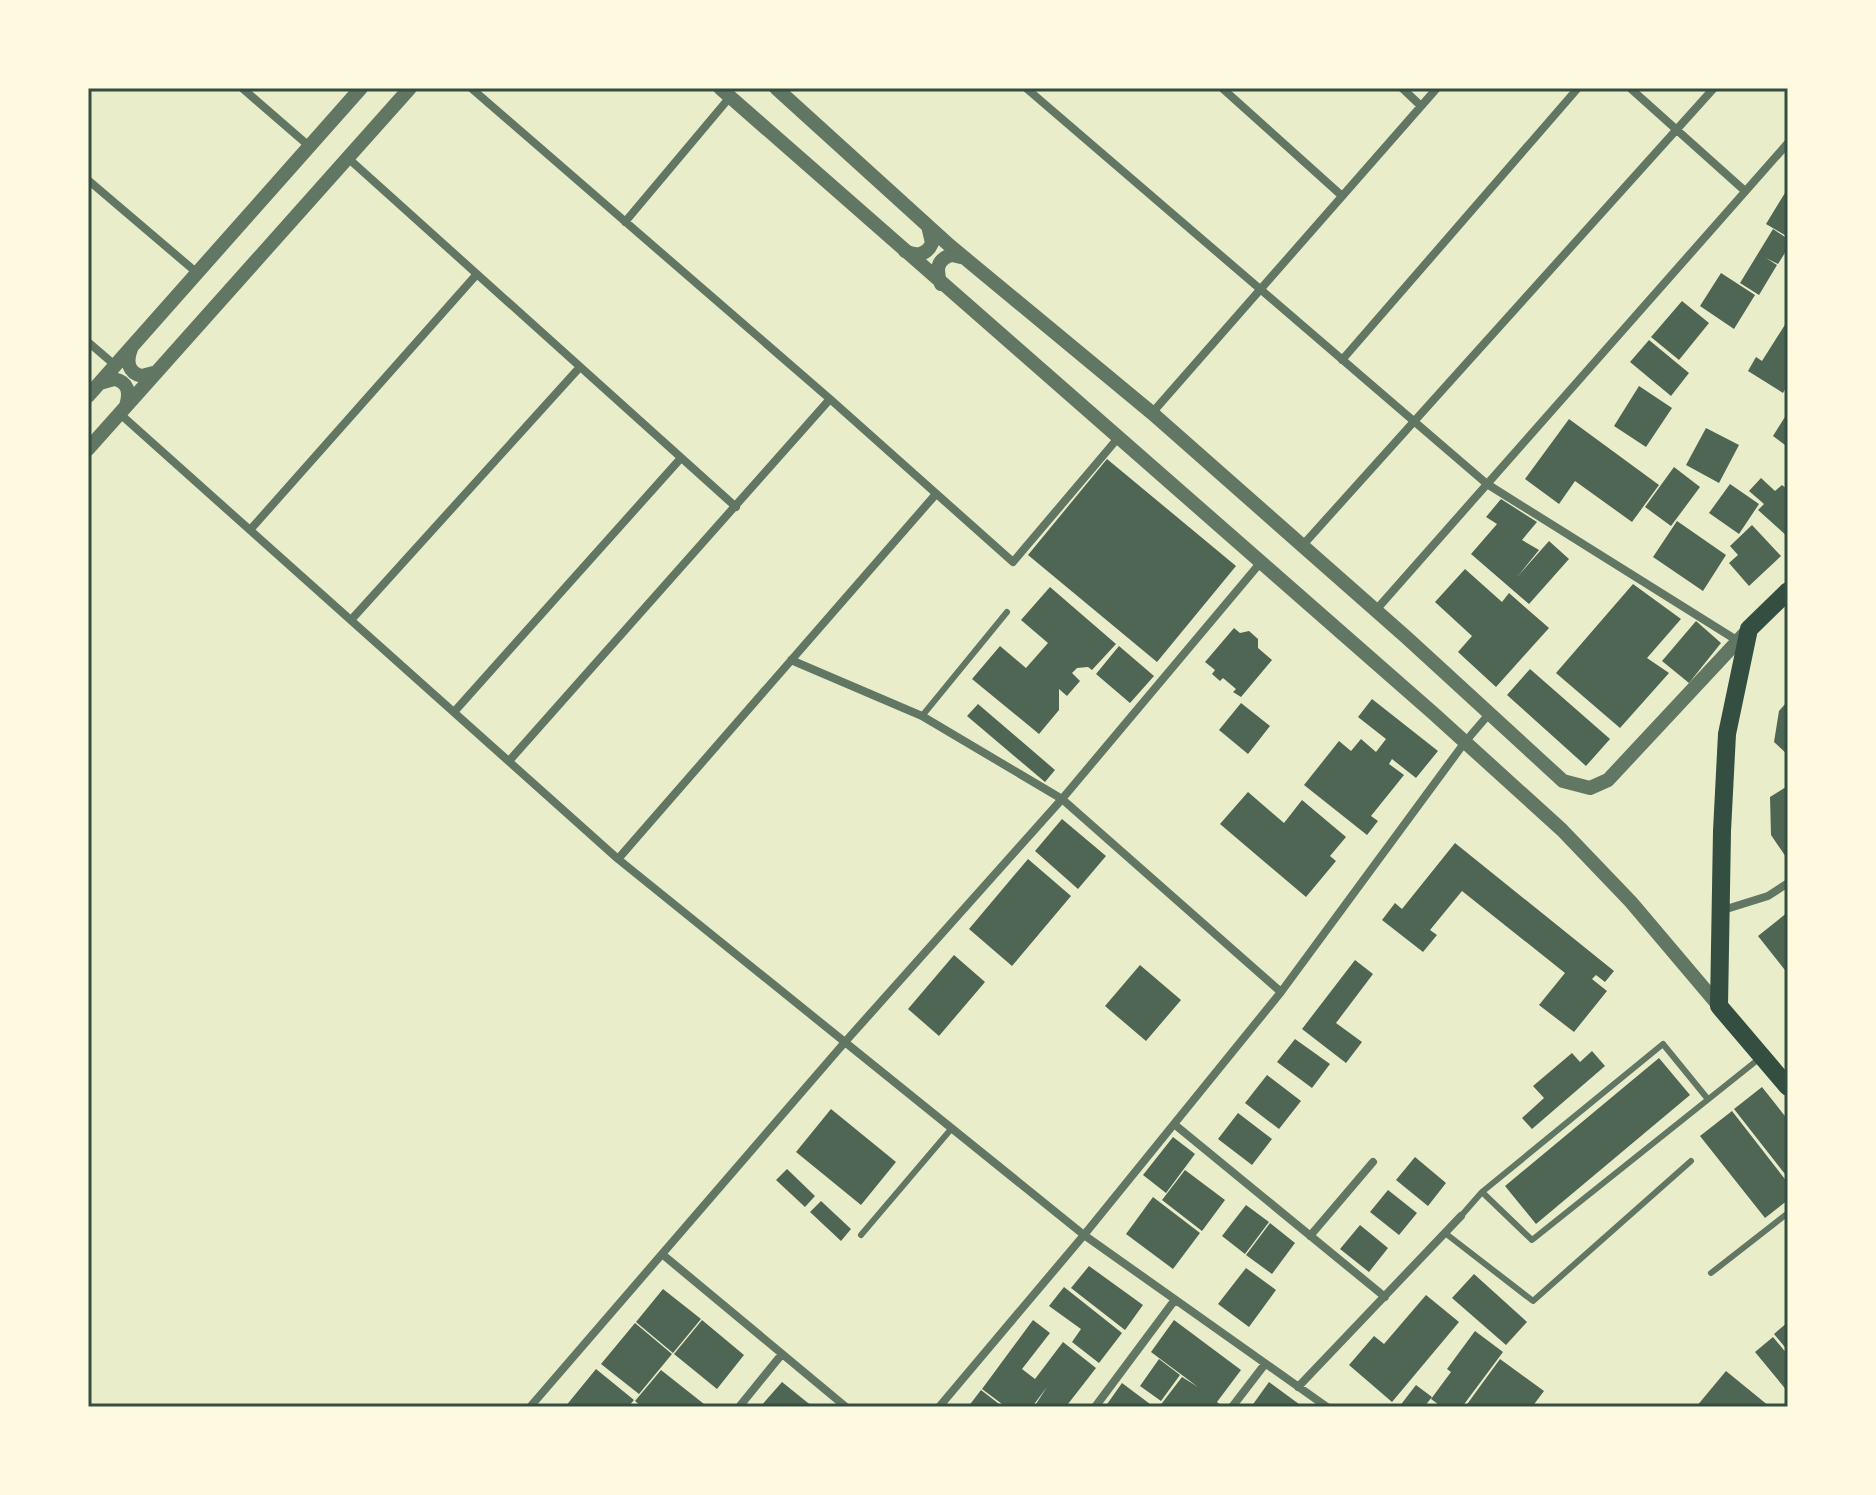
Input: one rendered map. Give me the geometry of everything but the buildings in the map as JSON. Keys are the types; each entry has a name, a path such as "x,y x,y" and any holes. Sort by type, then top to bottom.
{"main road":[{"path":"1788,591 1744,635 1727,734 1719,1006 1788,1087"}],"street":[{"path":"242,88 309,146"},
{"path":"88,396 361,88"},
{"path":"88,449 410,88"},
{"path":"471,88 1013,562 1118,438"},
{"path":"776,88 965,259 1152,413 1376,610 1563,781 1583,788 1596,787 1608,780 1744,635 1487,484 1026,88"},
{"path":"1222,88 1341,195"},
{"path":"1402,88 1421,106"},
{"path":"1152,413 1437,88"},
{"path":"1342,360 1578,88"},
{"path":"1630,88 1745,191"},
{"path":"1302,546 1714,88"},
{"path":"625,222 725,93 1465,742 1598,865 1719,1006"},
{"path":"1376,610 1788,143"},
{"path":"349,159 736,507"},
{"path":"88,180 196,272"},
{"path":"901,249 916,255 926,252 932,237 928,226"},
{"path":"942,284 938,269 942,259 952,255 965,259"},
{"path":"250,530 477,274"},
{"path":"88,342 116,366"},
{"path":"131,348 128,362 133,372 142,376 158,372"},
{"path":"351,620 580,367"},
{"path":"99,384 114,379 124,383 129,393 122,410"},
{"path":"509,761 830,399"},
{"path":"122,410 250,530 618,859 1084,1235 1327,1407"},
{"path":"454,712 681,458"},
{"path":"618,859 936,494"},
{"path":"530,1407 845,1042 1062,799 1261,562"},
{"path":"791,660 922,716 1062,799 1281,992"},
{"path":"939,1407 1084,1235 1281,992 1465,742 1489,714"},
{"path":"1720,911 1768,896 1788,883"},
{"path":"1174,1124 1385,1297"},
{"path":"1310,1236 1373,1162"},
{"path":"1298,1387 1461,1216"},
{"path":"662,1254 846,1407"},
{"path":"1095,1407 1174,1301"},
{"path":"739,1407 782,1354"},
{"path":"1232,1407 1265,1364"}],"lane":[{"path":"922,716 1007,612"},
{"path":"1461,1216 1482,1192 1663,1044 1707,1098"},
{"path":"1482,1192 1532,1240 1763,1056"},
{"path":"861,1235 952,1128"},
{"path":"1445,1233 1533,1301 1691,1161"},
{"path":"1711,1273 1788,1213"}]}
